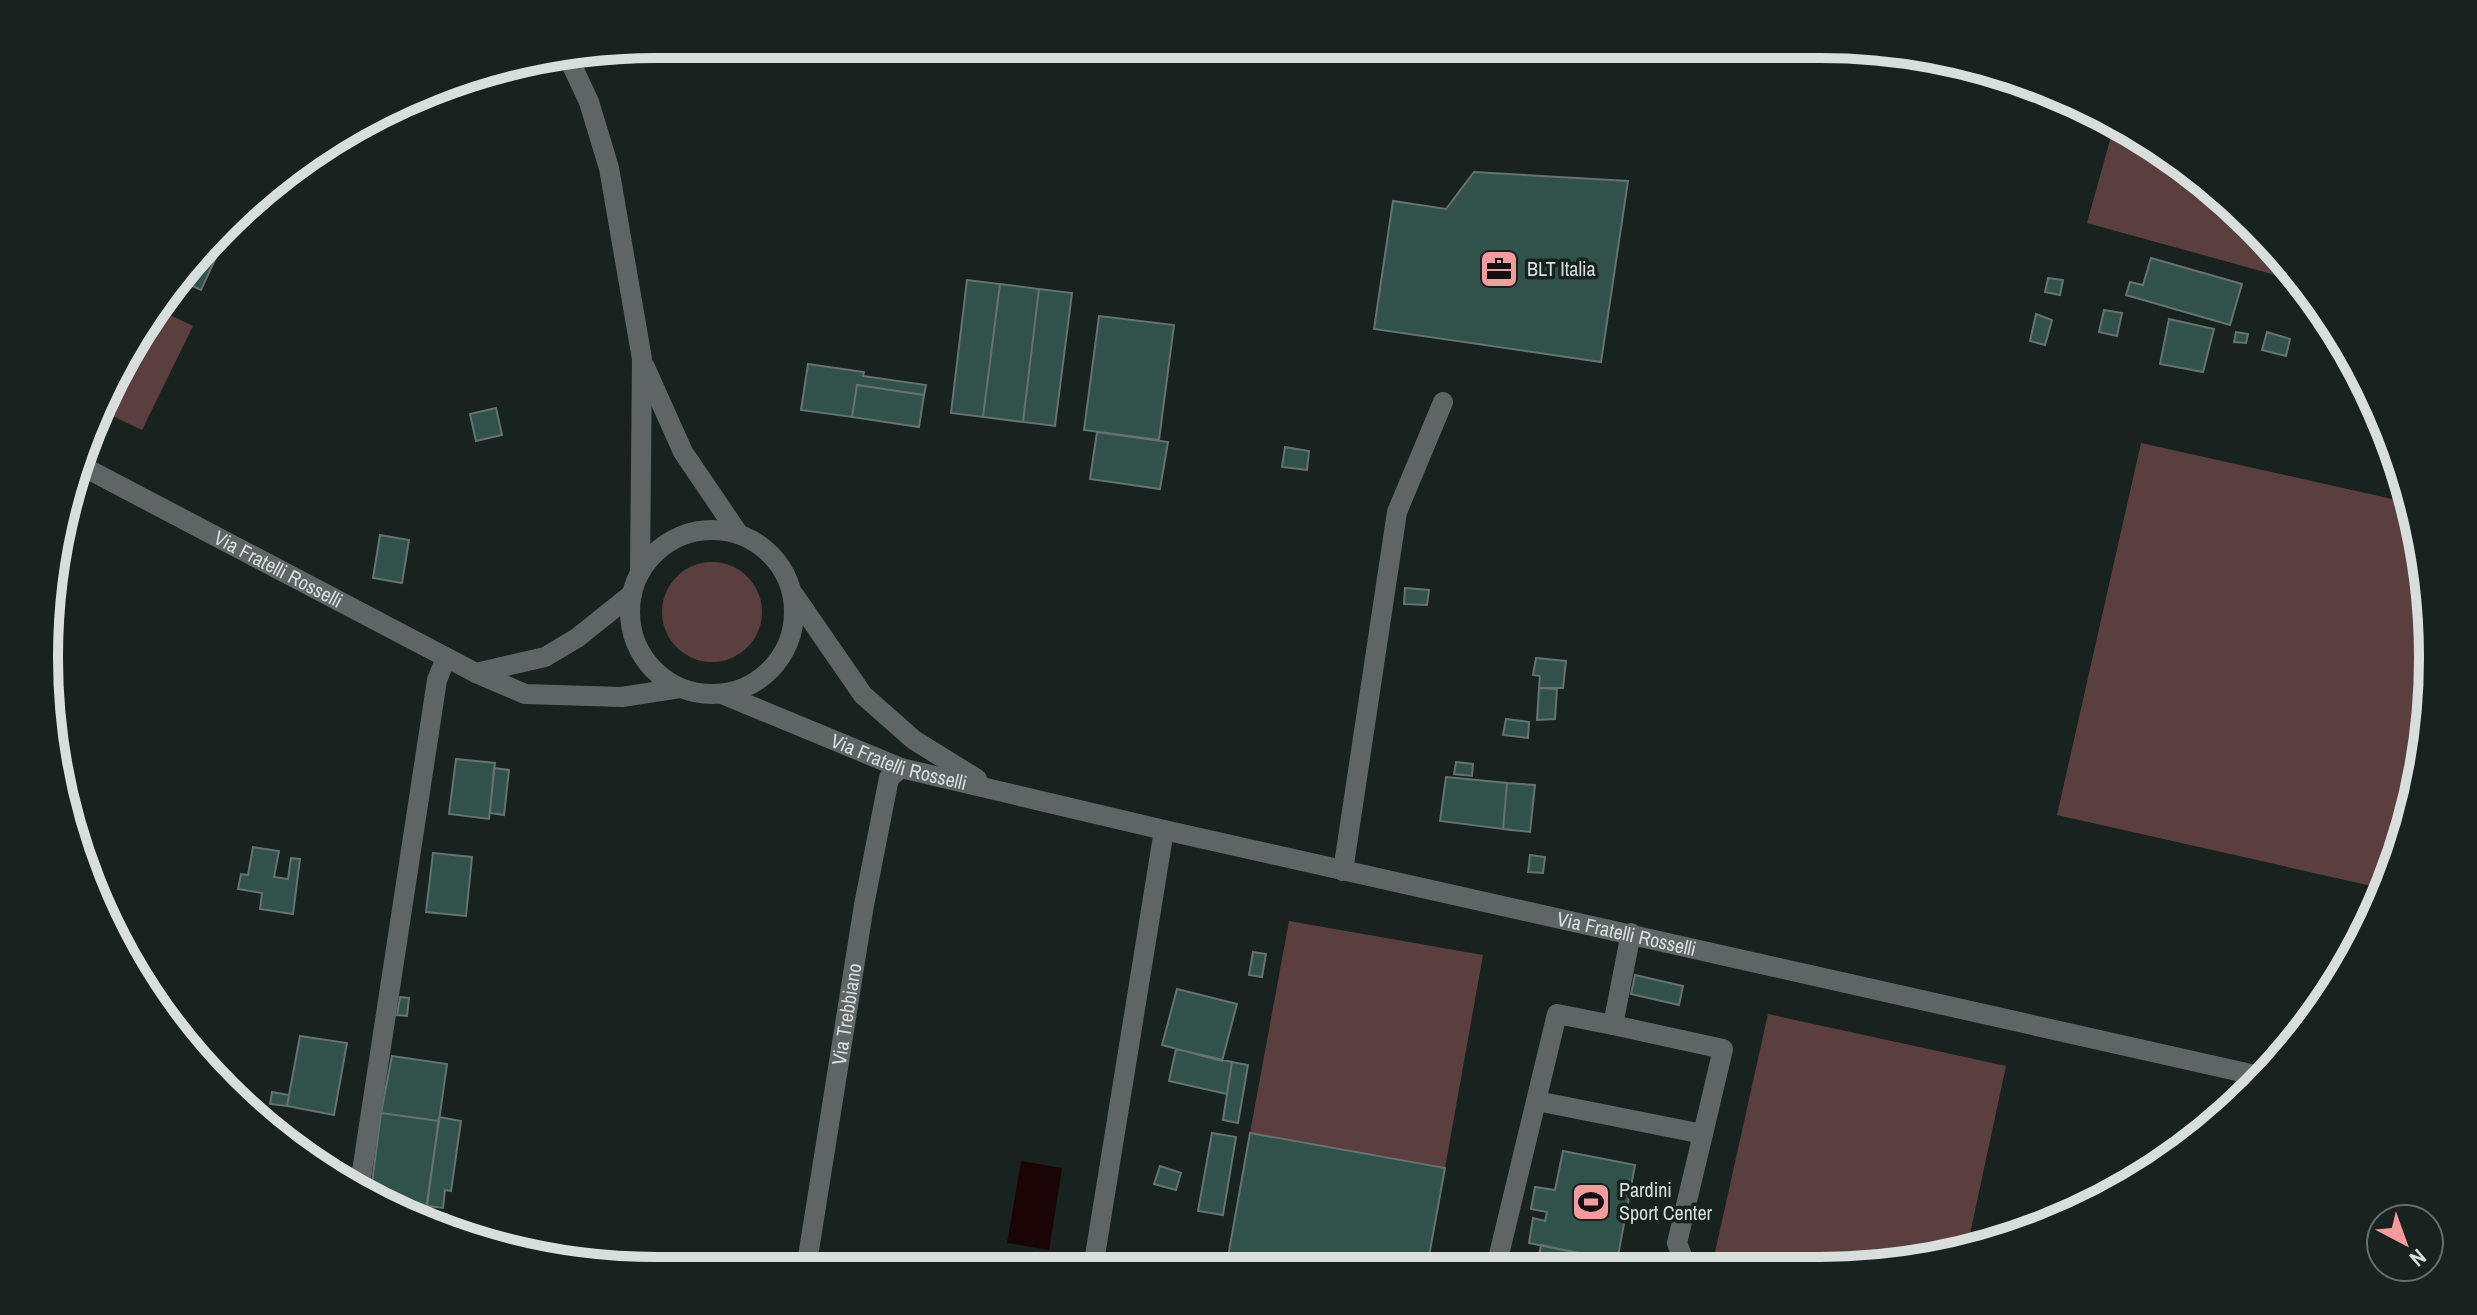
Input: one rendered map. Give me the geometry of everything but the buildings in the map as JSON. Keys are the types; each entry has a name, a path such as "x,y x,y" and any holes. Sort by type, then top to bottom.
{"street":[{"path":"572,64 589,102 609,168 642,359 640,572"},
{"path":"642,359 683,452 738,533"},
{"path":"1343,871 1397,512 1443,402"},
{"name":"Via Fratelli Rosselli","path":"89,470 446,658 525,694 622,697 680,688"},
{"path":"709,529 738,533 763,546 782,567 793,593 795,621 787,648 771,670 748,686 722,694 700,694 680,688 660,676 645,659 634,639 630,617 632,594 640,572 658,550 682,535 709,529"},
{"name":"Via Fratelli Rosselli","path":"793,593 863,695 914,740 991,787"},
{"path":"476,673 545,657 577,638 632,594"},
{"path":"361,1179 437,680 446,658"},
{"name":"Via Fratelli Rosselli","path":"722,694 901,768 1343,871 2250,1074"},
{"name":"Via Trebbiano","path":"808,1257 864,905 889,778 901,768"},
{"path":"1095,1257 1164,830"},
{"path":"1613,1025 1631,933"},
{"path":"1498,1257 1557,1014 1723,1049 1677,1243 1682,1257"},
{"path":"1537,1101 1703,1134"}],"shaded area":[{"path":"2112,134 2153,159 2215,207 2282,277 2087,223"},
{"path":"167,313 193,326 142,430 110,415 138,358"},
{"path":"2141,443 2398,500 2414,579 2418,618 2418,697 2399,813 2373,886 2057,815"},
{"path":"712,562 731,565 748,576 759,593 762,612 759,631 748,648 731,659 712,662 693,659 676,648 665,631 662,612 665,593 676,576 693,565"},
{"path":"1289,921 1483,955 1445,1168 1250,1133"},
{"path":"1768,1014 2006,1066 1969,1238 1859,1256 1714,1257"},
{"path":"1021,1161 1062,1168 1049,1250 1007,1243"}],"place":[{"name":"BLT Italia","path":"1499,269"},
{"name":"Pardini Sport Center","path":"1591,1202"}]}
